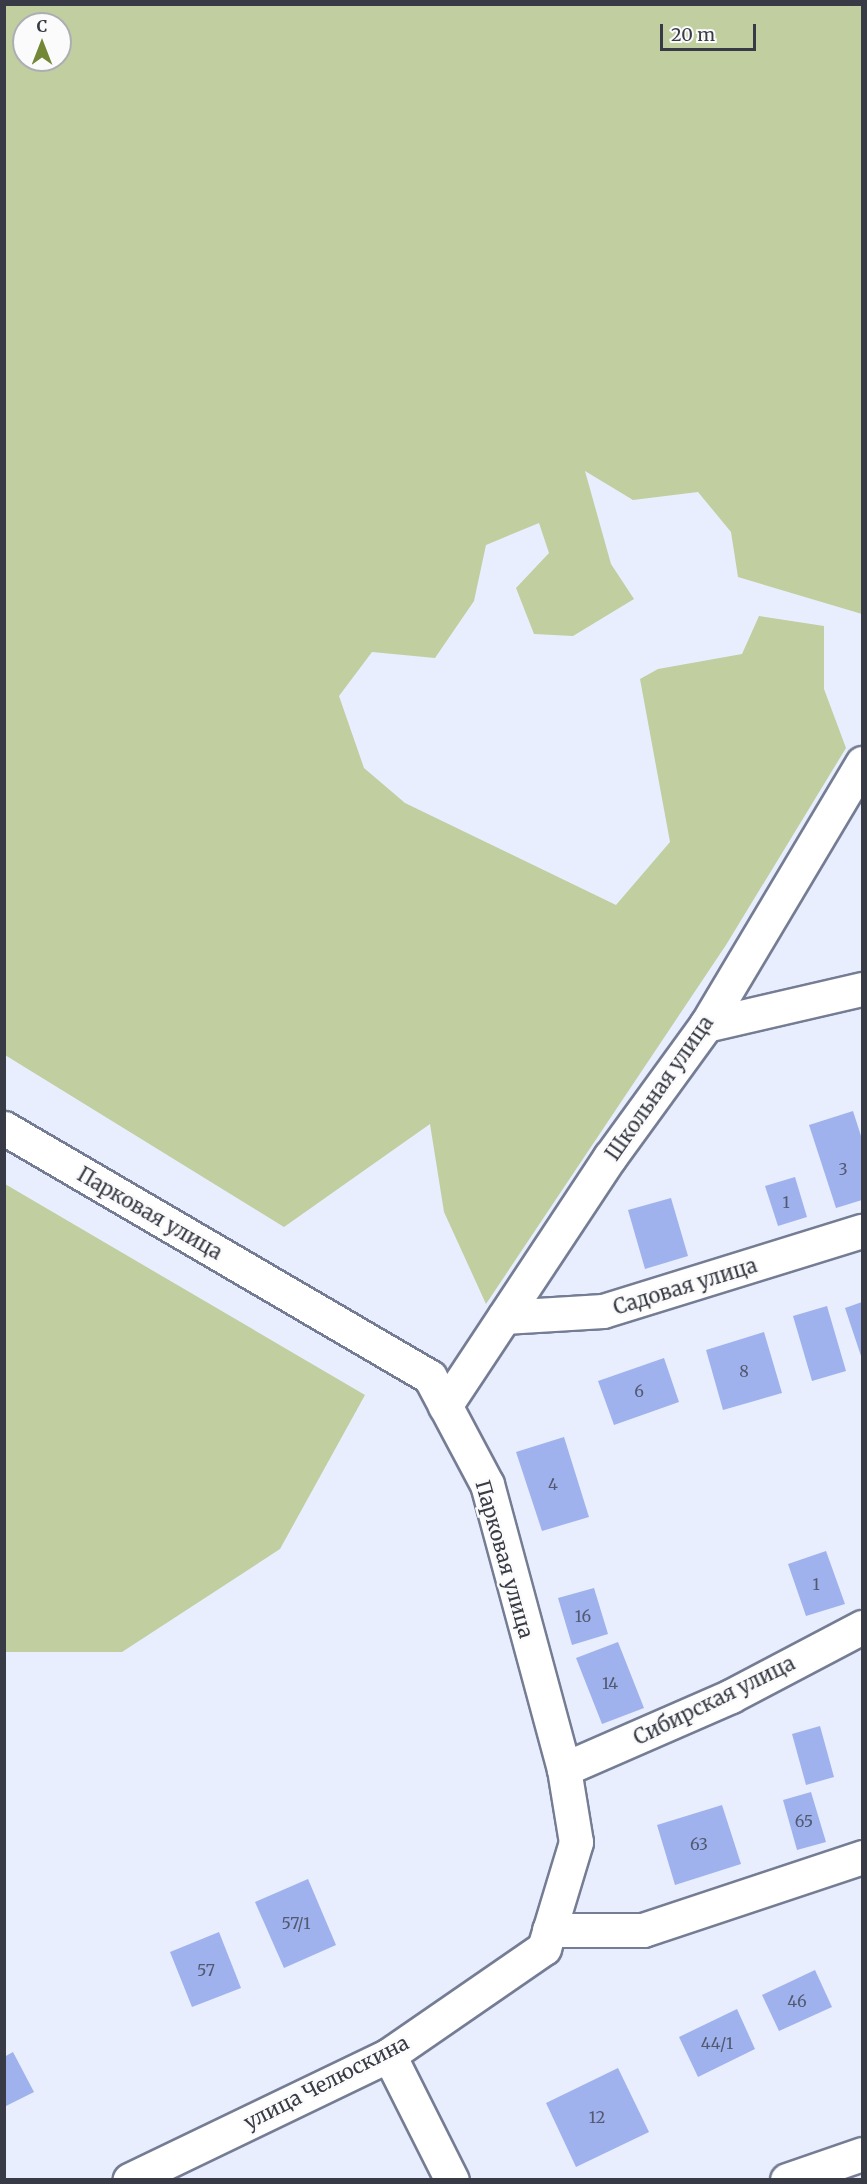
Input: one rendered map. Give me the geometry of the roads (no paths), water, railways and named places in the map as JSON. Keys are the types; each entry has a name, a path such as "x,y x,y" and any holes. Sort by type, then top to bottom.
{"street":[{"name":"Школьная улица","path":"445,1406 610,1157 706,1025 862,763"},
{"path":"706,1025 862,989"},
{"name":"Парковая улица","path":"4,1128 430,1377 487,1484 564,1769 576,1842 547,1939"},
{"name":"Садовая улица","path":"504,1317 603,1311 862,1231"},
{"name":"Сибирская улица","path":"564,1769 731,1696 862,1627"},
{"path":"547,1939 643,1930 862,1857"},
{"name":"улица Челюскина","path":"129,2180 389,2055 547,1939"},
{"path":"389,2055 452,2180"},
{"path":"787,2180 862,2154"}]}
